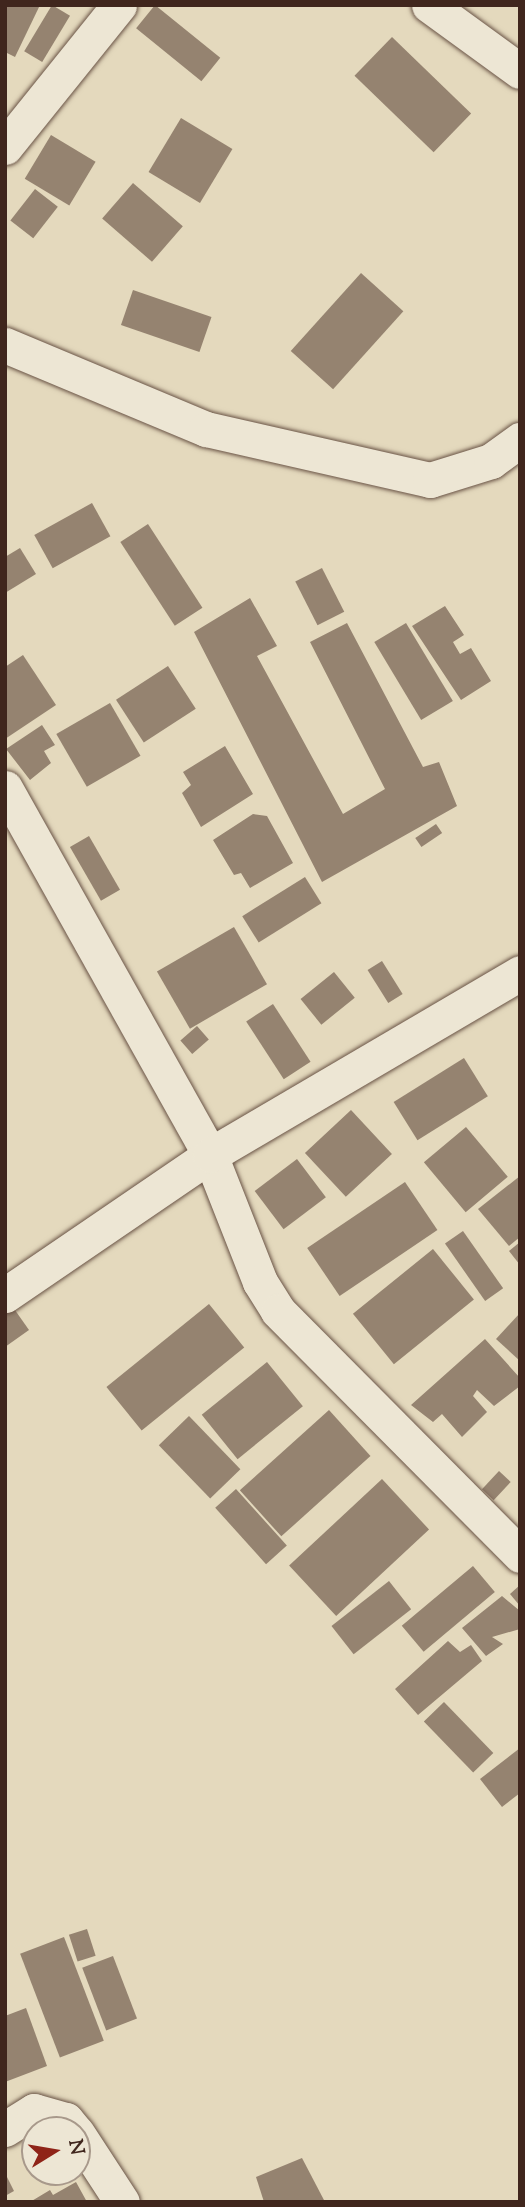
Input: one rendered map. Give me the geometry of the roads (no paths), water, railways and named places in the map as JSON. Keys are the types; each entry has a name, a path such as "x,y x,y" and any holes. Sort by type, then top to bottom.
{"street":[{"path":"5,147 119,5"},
{"path":"429,5 520,71"},
{"path":"5,345 206,429 430,480 491,461 520,440"},
{"path":"5,788 210,1155 260,1282 278,1311 520,1555"},
{"path":"5,1295 210,1155 516,981"},
{"path":"26,2116 34,2111 52,2116"},
{"path":"5,2129 21,2119"},
{"path":"91,2155 122,2202"}]}
